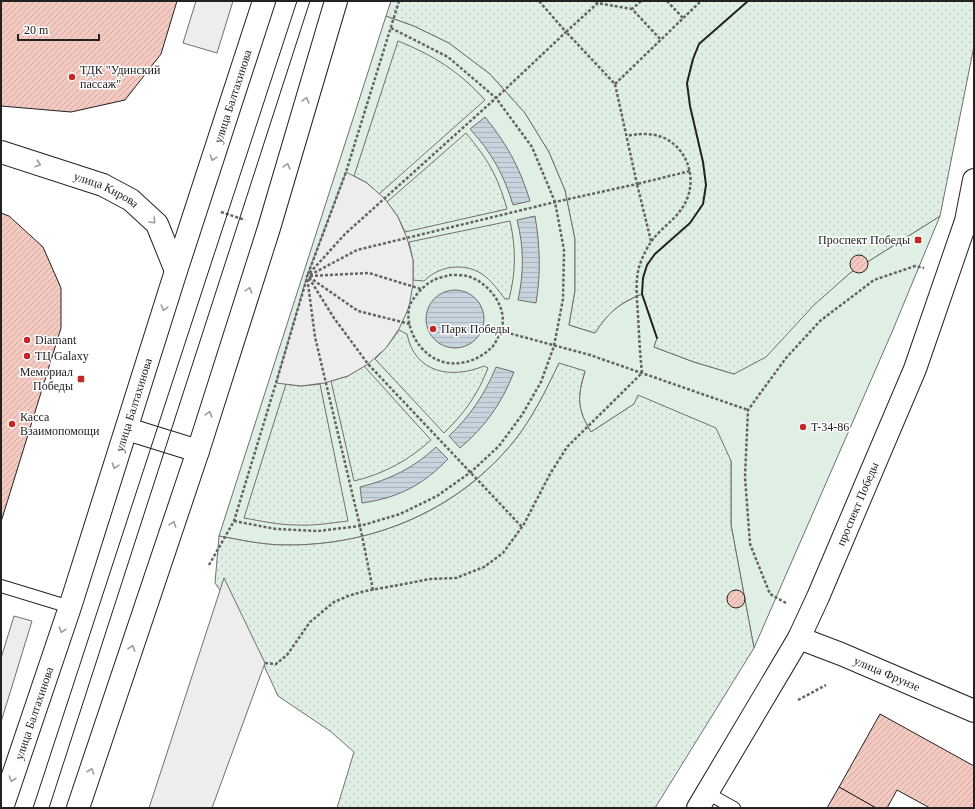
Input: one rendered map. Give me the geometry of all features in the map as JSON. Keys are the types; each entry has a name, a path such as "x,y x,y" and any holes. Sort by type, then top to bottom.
{"main road":[{"name":"улица Балтахинова","path":"2,808 70,607 176,271 264,1"},
{"path":"78,808 198,451 268,228 336,1"},
{"name":"улица Кирова","path":"1,152 103,185 131,200 157,224 176,271"},
{"name":"проспект Победы","path":"703,800 799,638 818,597 915,369 970,222 974,180"},
{"path":"127,429 198,451"},
{"name":"улица Фрунзе","path":"799,638 841,654 974,711"}],"lane":[{"path":"1,586 70,607"},
{"path":"703,800 734,808"}],"path":[{"path":"210,565 234,520 307,276 346,172 398,1"},
{"path":"538,1 615,84 651,241"},
{"path":"632,9 641,1"},
{"path":"667,1 683,18"},
{"path":"615,84 701,1"},
{"path":"373,590 360,526 315,337 307,276 345,234 496,98 598,2 632,9 661,40"},
{"path":"234,520 276,529 318,531 360,526 400,514 437,496 471,472 499,446 522,415 541,382 554,346 563,298 564,250 555,202 532,147 496,98 448,57 391,28"},
{"path":"265,662 276,664 287,655 310,622 334,602 348,596 373,590 430,580 456,578 484,567 503,553 522,527 550,474 567,447 642,373 637,285 639,268 644,253 651,241 680,211 688,198 691,184 690,171 687,162 678,148 667,139 652,134 640,133 627,136"},
{"path":"307,276 357,250 690,171"},
{"path":"786,603 770,594 750,544 745,477 748,410 786,358 820,321 874,280 915,266"},
{"path":"307,276 369,273 421,289"},
{"path":"449,275 467,276 484,284 496,297 502,314 501,331 493,347 479,358 462,364 444,362 428,355 416,342 410,324 409,308 421,289 432,280 449,275"},
{"path":"307,276 358,311 410,324"},
{"path":"307,276 334,318 368,364 522,527"},
{"path":"501,331 590,355 748,410"},
{"path":"798,700 826,686"}],"green space":[{"path":"391,1 974,1 974,46 940,216 850,273 814,305 766,357 734,374 694,362 654,347 657,338 642,294 634,297 615,309 604,320 595,333 569,325 575,291 575,239 565,190 549,152 525,113 490,74 449,43 414,26 386,16"},
{"name":"Парк Победы","path":"386,16 414,26 449,43 490,74 525,113 549,152 565,190 575,239 575,291 569,325 595,333 605,319 615,309 642,294 657,338 654,347 694,362 734,374 850,273 940,216 892,332 754,648 731,525 731,461 634,404 591,432 586,424 580,403 581,389 585,372 559,364 528,422 515,440 492,465 468,486 441,504 412,519 382,531 350,539 318,544 268,544 219,536"},
{"path":"398,41 423,52 445,65 466,81 485,100 379,194 367,183 354,176"},
{"path":"466,133 491,168 507,209 405,232 398,217 387,202"},
{"path":"510,221 513,241 514,270 509,299 505,299 485,276 475,270 467,268 452,267 437,272 424,281 413,280 413,260 409,242"},
{"path":"399,330 407,334 411,347 418,358 426,365 436,370 460,372 484,366 488,368 470,403 444,433 375,359 386,348"},
{"path":"559,363 585,371 581,388 580,403 586,424 591,432 634,404 638,395 716,428 731,461 731,525 754,648 655,808 337,808 354,752 330,731 278,696 248,631 215,583 219,536 268,544 318,544 351,539 382,531 412,519 441,504 468,486 493,465 515,440 528,422"},
{"path":"364,366 431,440 414,454 396,465 376,474 354,481 331,381 348,376"},
{"path":"286,384 301,386 320,384 348,521 316,525 290,525 244,518"}],"shaded area":[{"path":"196,1 233,1 217,53 183,43"},
{"path":"485,117 500,137 512,157 522,178 530,201 513,205 506,184 491,156 470,129"},
{"path":"346,172 367,183 385,199 398,217 407,238 413,260 413,284 409,307 399,329 386,348 368,364 348,376 324,383 301,386 276,383 307,276"},
{"path":"535,216 539,260 539,281 536,303 518,300 521,280 522,250 517,220"},
{"path":"449,290 461,290 476,298 484,313 484,325 476,340 461,348 449,348 434,340 426,325 426,313 434,298"},
{"path":"496,367 514,372 504,394 492,414 477,432 460,448 449,436 464,421 476,404"},
{"path":"436,447 448,459 429,476 398,494 375,501 362,503 360,487 381,481 401,472 419,461"},
{"path":"224,578 265,663 212,808 149,808"},
{"path":"14,616 32,621 1,722 1,658"}],"building":[{"name":"ТДК \"Удинский пассаж\"","path":"1,1 177,1 161,54 125,100 71,112 1,106"},
{"name":"ТЦ Galaxy","path":"1,213 9,216 43,247 61,288 61,328 1,522"},
{"path":"859,255 865,258 868,264 865,270 859,273 853,270 850,264 853,258"},
{"path":"736,590 742,593 745,599 742,605 736,608 730,605 727,599 730,593"},
{"path":"880,714 974,766 974,808 930,808 897,790 887,808 876,808 839,787"},
{"path":"839,787 876,808 827,808"}],"tram line":[{"path":"33,808 297,1"},
{"path":"49,808 310,1"}],"wall":[{"path":"657,338 642,294 643,278 647,265 655,254 690,223 703,204 706,185 703,162 690,106 687,83 693,59 699,44 748,1"}],"place":[{"name":"ТДК \"Удинский пассаж\"","path":"72,77"},
{"name":"Проспект Победы","path":"918,240"},
{"name":"Парк Победы","path":"433,329"},
{"name":"Diamant","path":"27,340"},
{"name":"ТЦ Galaxy","path":"27,356"},
{"name":"Мемориал Победы","path":"81,379"},
{"name":"Касса Взаимопомощи","path":"12,424"},
{"name":"T-34-86","path":"803,427"}]}
